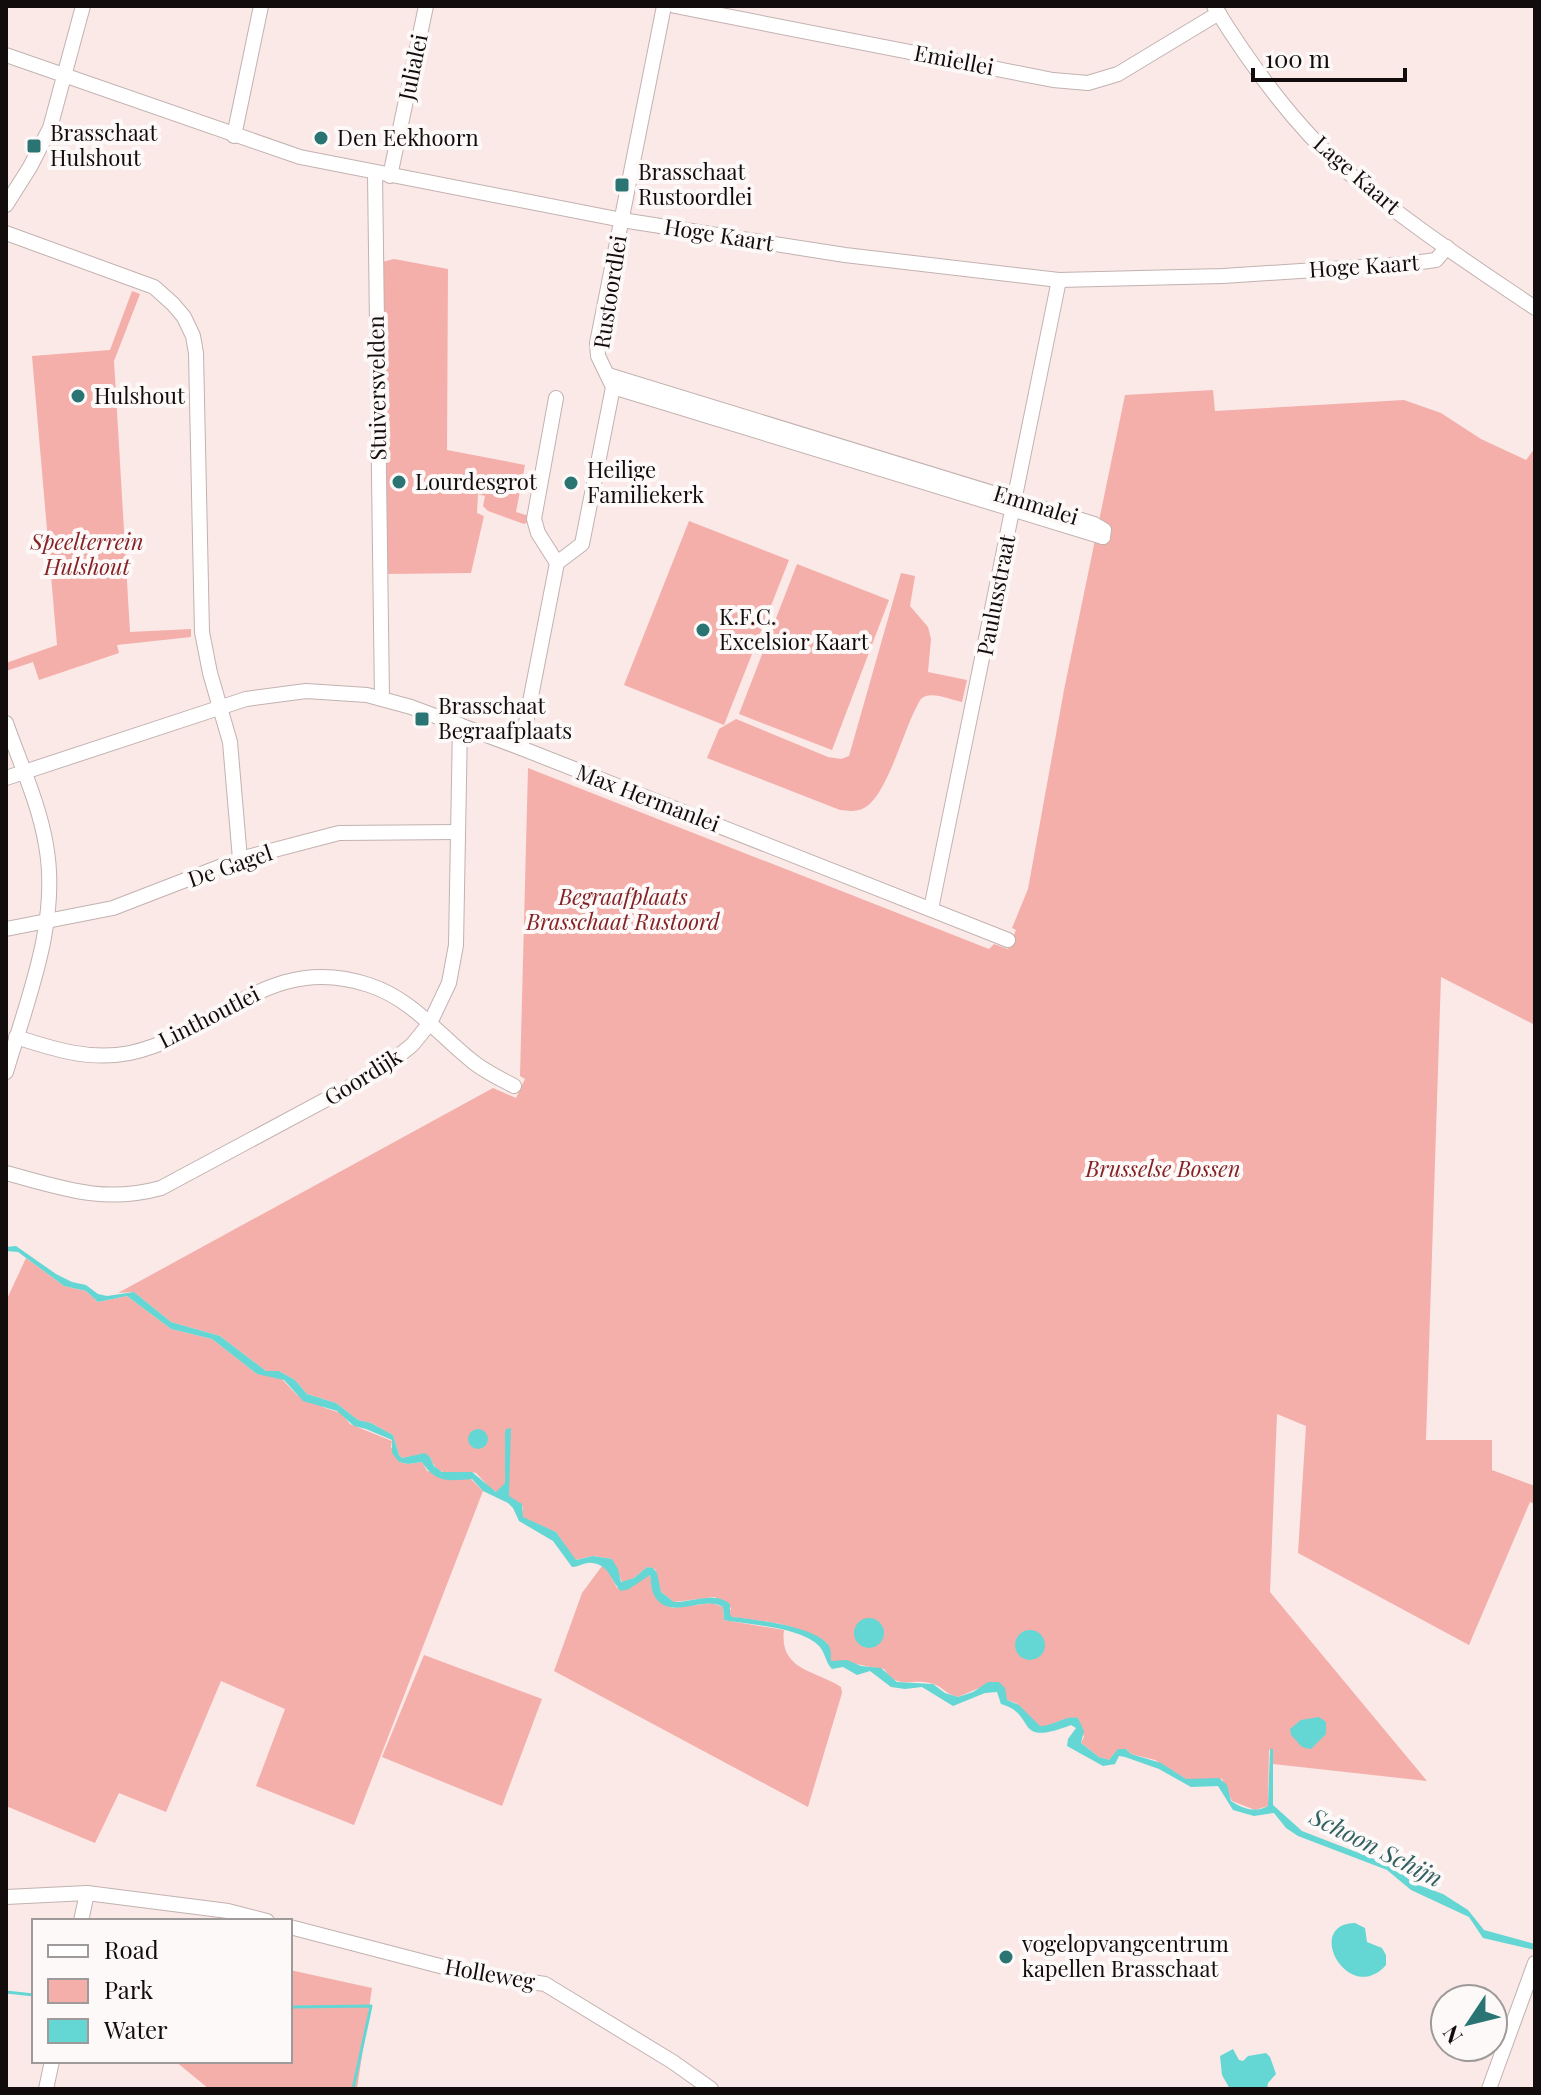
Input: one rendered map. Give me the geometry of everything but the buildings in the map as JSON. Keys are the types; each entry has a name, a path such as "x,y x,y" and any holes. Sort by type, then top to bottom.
{"street":[{"path":"6,205 50,128 83,6"},
{"path":"234,136 261,6"},
{"name":"Julialei","path":"382,175 426,6"},
{"name":"Rustoordlei","path":"557,563 582,544 611,381 598,356 597,343 664,6"},
{"name":"Emiellei","path":"675,6 1053,80 1088,83 1118,74 1216,10"},
{"name":"Lage Kaart","path":"1216,10 1299,124 1341,166 1371,192 1535,308"},
{"name":"Hoge Kaart","path":"6,55 300,157 622,220 845,255 1059,280 1223,276 1406,264 1436,260 1447,247"},
{"name":"Stuiversvelden","path":"382,175 382,699"},
{"path":"6,233 154,287 173,304 189,326 196,353 202,632 233,760 240,859"},
{"name":"Paulusstraat","path":"931,909 1059,280"},
{"name":"Emmalei","path":"611,381 1014,504 1094,524 1104,530 1103,537 1014,504"},
{"path":"521,748 557,563 538,533 534,519 556,398"},
{"name":"Max Hermanlei","path":"6,778 220,706 256,697 306,691 352,693 382,699 460,725 1008,940"},
{"path":"6,723 46,843 50,879 48,922 6,1072"},
{"name":"Goordijk","path":"6,1173 105,1197 161,1188 381,1070 412,1045 442,1002 453,963 460,725"},
{"name":"De Gagel","path":"6,929 113,908 240,859 339,833 457,832"},
{"name":"Linthoutlei","path":"16,1037 73,1054 109,1056 128,1053 160,1043 256,991 293,980 347,980 382,990 414,1008 473,1063 514,1086"},
{"path":"81,1919 87,1893"},
{"path":"6,1897 87,1893 228,1911 259,1919"},
{"name":"Holleweg","path":"292,1928 463,1972 545,1984 673,2062 711,2089"},
{"path":"1489,2089 1535,1963"},
{"path":"46,2089 52,2063"}],"green space":[{"path":"394,259 448,269 447,450 525,465 516,512 529,516 528,522 524,524 488,511 483,506 485,496 478,494 477,513 484,516 471,573 387,574 382,262"},
{"name":"Speelterrein Hulshout","path":"132,291 140,294 114,361 130,632 191,629 191,637 117,645 119,653 39,680 33,662 6,671 6,663 57,645 32,356 110,350"},
{"name":"Brusselse Bossen","path":"1213,390 1215,411 1404,400 1441,413 1481,439 1526,460 1535,448 1535,1025 1441,977 1426,1440 1492,1440 1492,1470 1535,1486 1535,1504 1530,1502 1469,1645 1298,1553 1306,1426 1277,1414 1270,1592 1427,1781 1273,1764 1273,1750 1269,1750 1268,1806 1255,1810 1232,1801 1222,1779 1186,1779 1155,1760 1131,1754 1126,1749 1118,1750 1109,1760 1099,1757 1081,1743 1084,1737 1078,1718 1040,1727 1016,1703 1007,1700 999,1682 958,1697 928,1682 896,1680 884,1669 831,1661 827,1643 805,1631 781,1624 732,1617 729,1614 731,1608 715,1597 674,1602 661,1592 655,1569 647,1567 634,1578 622,1582 612,1559 593,1556 575,1560 556,1532 525,1519 522,1516 523,1507 491,1489 476,1473 444,1472 423,1454 402,1458 393,1435 358,1420 336,1403 307,1394 295,1380 279,1371 266,1371 220,1336 171,1322 134,1292 118,1293 493,1088 516,1098 525,1079 520,1076 528,768 989,949 994,944 1008,949 1016,930 1012,928 1028,889 1064,690 1125,395"},
{"name":"K.F.C. Excelsior Kaart","path":"689,521 789,560 724,725 624,685"},
{"path":"797,564 889,600 832,750 739,714"},
{"path":"901,573 915,576 910,606 928,627 931,639 928,672 967,680 962,702 934,695 920,700 887,778 872,802 858,810 840,810 707,758 719,729 736,719 828,757 841,759 849,756"},
{"path":"26,1258 64,1286 86,1291 98,1302 127,1296 171,1329 212,1339 257,1374 280,1377 297,1395 341,1413 350,1424 392,1441 391,1447 399,1462 422,1462 427,1471 471,1479 483,1491 354,1825 256,1786 285,1709 221,1681 166,1812 119,1793 95,1843 6,1806 6,1301"},
{"path":"602,1566 608,1570 617,1588 650,1575 652,1586 672,1608 712,1603 723,1607 724,1620 784,1630 784,1643 793,1661 841,1687 842,1693 808,1807 554,1671 582,1593"},
{"path":"424,1655 542,1699 502,1806 382,1757"},
{"path":"292,1970 372,1988 357,2089 209,2089 177,2063 292,2063"}],"water":[{"path":"16,1246 56,1274 86,1285 98,1294 107,1296 134,1292 171,1322 220,1336 266,1371 279,1371 295,1380 307,1394 336,1403 358,1420 393,1435 402,1458 425,1453 442,1472 472,1472 496,1492 505,1483 505,1433 506,1429 511,1428 509,1496 522,1504 523,1517 556,1532 576,1560 593,1556 612,1559 621,1582 634,1578 647,1567 653,1568 661,1592 674,1602 710,1598 724,1600 730,1604 732,1617 801,1629 824,1641 830,1648 831,1661 847,1660 861,1666 881,1668 897,1682 933,1684 945,1693 958,1697 988,1682 999,1682 1005,1688 1007,1700 1019,1705 1040,1726 1078,1718 1084,1731 1081,1743 1099,1757 1109,1760 1118,1749 1126,1749 1131,1754 1161,1763 1186,1779 1219,1778 1227,1785 1231,1801 1245,1808 1254,1810 1268,1806 1270,1749 1273,1749 1273,1805 1302,1831 1395,1867 1413,1883 1443,1894 1468,1910 1484,1930 1535,1944 1535,1950 1483,1938 1469,1917 1411,1890 1387,1870 1298,1836 1286,1828 1274,1813 1254,1816 1233,1810 1218,1786 1191,1787 1159,1769 1125,1757 1119,1756 1115,1764 1103,1766 1067,1746 1076,1728 1071,1725 1053,1731 1033,1731 1012,1709 1001,1704 997,1692 985,1693 953,1706 922,1687 891,1687 870,1671 857,1675 843,1667 832,1669 820,1647 812,1640 789,1631 724,1620 723,1607 715,1604 668,1607 654,1595 650,1575 621,1591 598,1564 572,1567 553,1541 519,1521 508,1503 483,1491 472,1479 443,1479 432,1474 422,1462 399,1462 392,1453 392,1440 354,1426 337,1411 303,1401 284,1380 257,1374 212,1339 171,1329 127,1296 98,1302 86,1291 64,1286 18,1252 6,1251 6,1247"},
{"path":"478,1429 485,1432 488,1439 485,1446 478,1449 471,1446 468,1439 471,1432"},
{"path":"869,1618 880,1622 884,1633 880,1644 869,1648 858,1644 854,1633 858,1622"},
{"path":"1030,1630 1041,1634 1045,1645 1041,1656 1030,1660 1019,1656 1015,1645 1019,1634"},
{"path":"1319,1717 1326,1722 1326,1734 1311,1749 1302,1747 1291,1735 1290,1729 1301,1720"},
{"path":"1355,1923 1365,1928 1367,1942 1382,1948 1386,1955 1386,1965 1372,1975 1358,1976 1346,1970 1332,1948 1333,1936 1340,1927"},
{"path":"1233,2049 1239,2060 1243,2061 1248,2056 1266,2053 1270,2057 1276,2074 1267,2089 1230,2089 1222,2075 1220,2056"}],"waterway":[{"path":"6,1992 32,1995"},
{"path":"292,2007 371,2006 353,2089"}],"place":[{"name":"Den Eekhoorn","path":"321,138"},
{"name":"Brasschaat Hulshout","path":"34,146"},
{"name":"Brasschaat Rustoordlei","path":"622,185"},
{"name":"Hulshout","path":"78,396"},
{"name":"Lourdesgrot","path":"399,482"},
{"name":"Heilige Familiekerk","path":"571,483"},
{"name":"K.F.C. Excelsior Kaart","path":"703,630"},
{"name":"Brasschaat Begraafplaats","path":"422,719"},
{"name":"vogelopvangcentrum kapellen Brasschaat","path":"1006,1957"}],"park label":[{"name":"Begraafplaats Brasschaat Rustoord","path":"623,910"}],"water label":[{"name":"Schoon Schijn","path":"1376,1848"}]}
